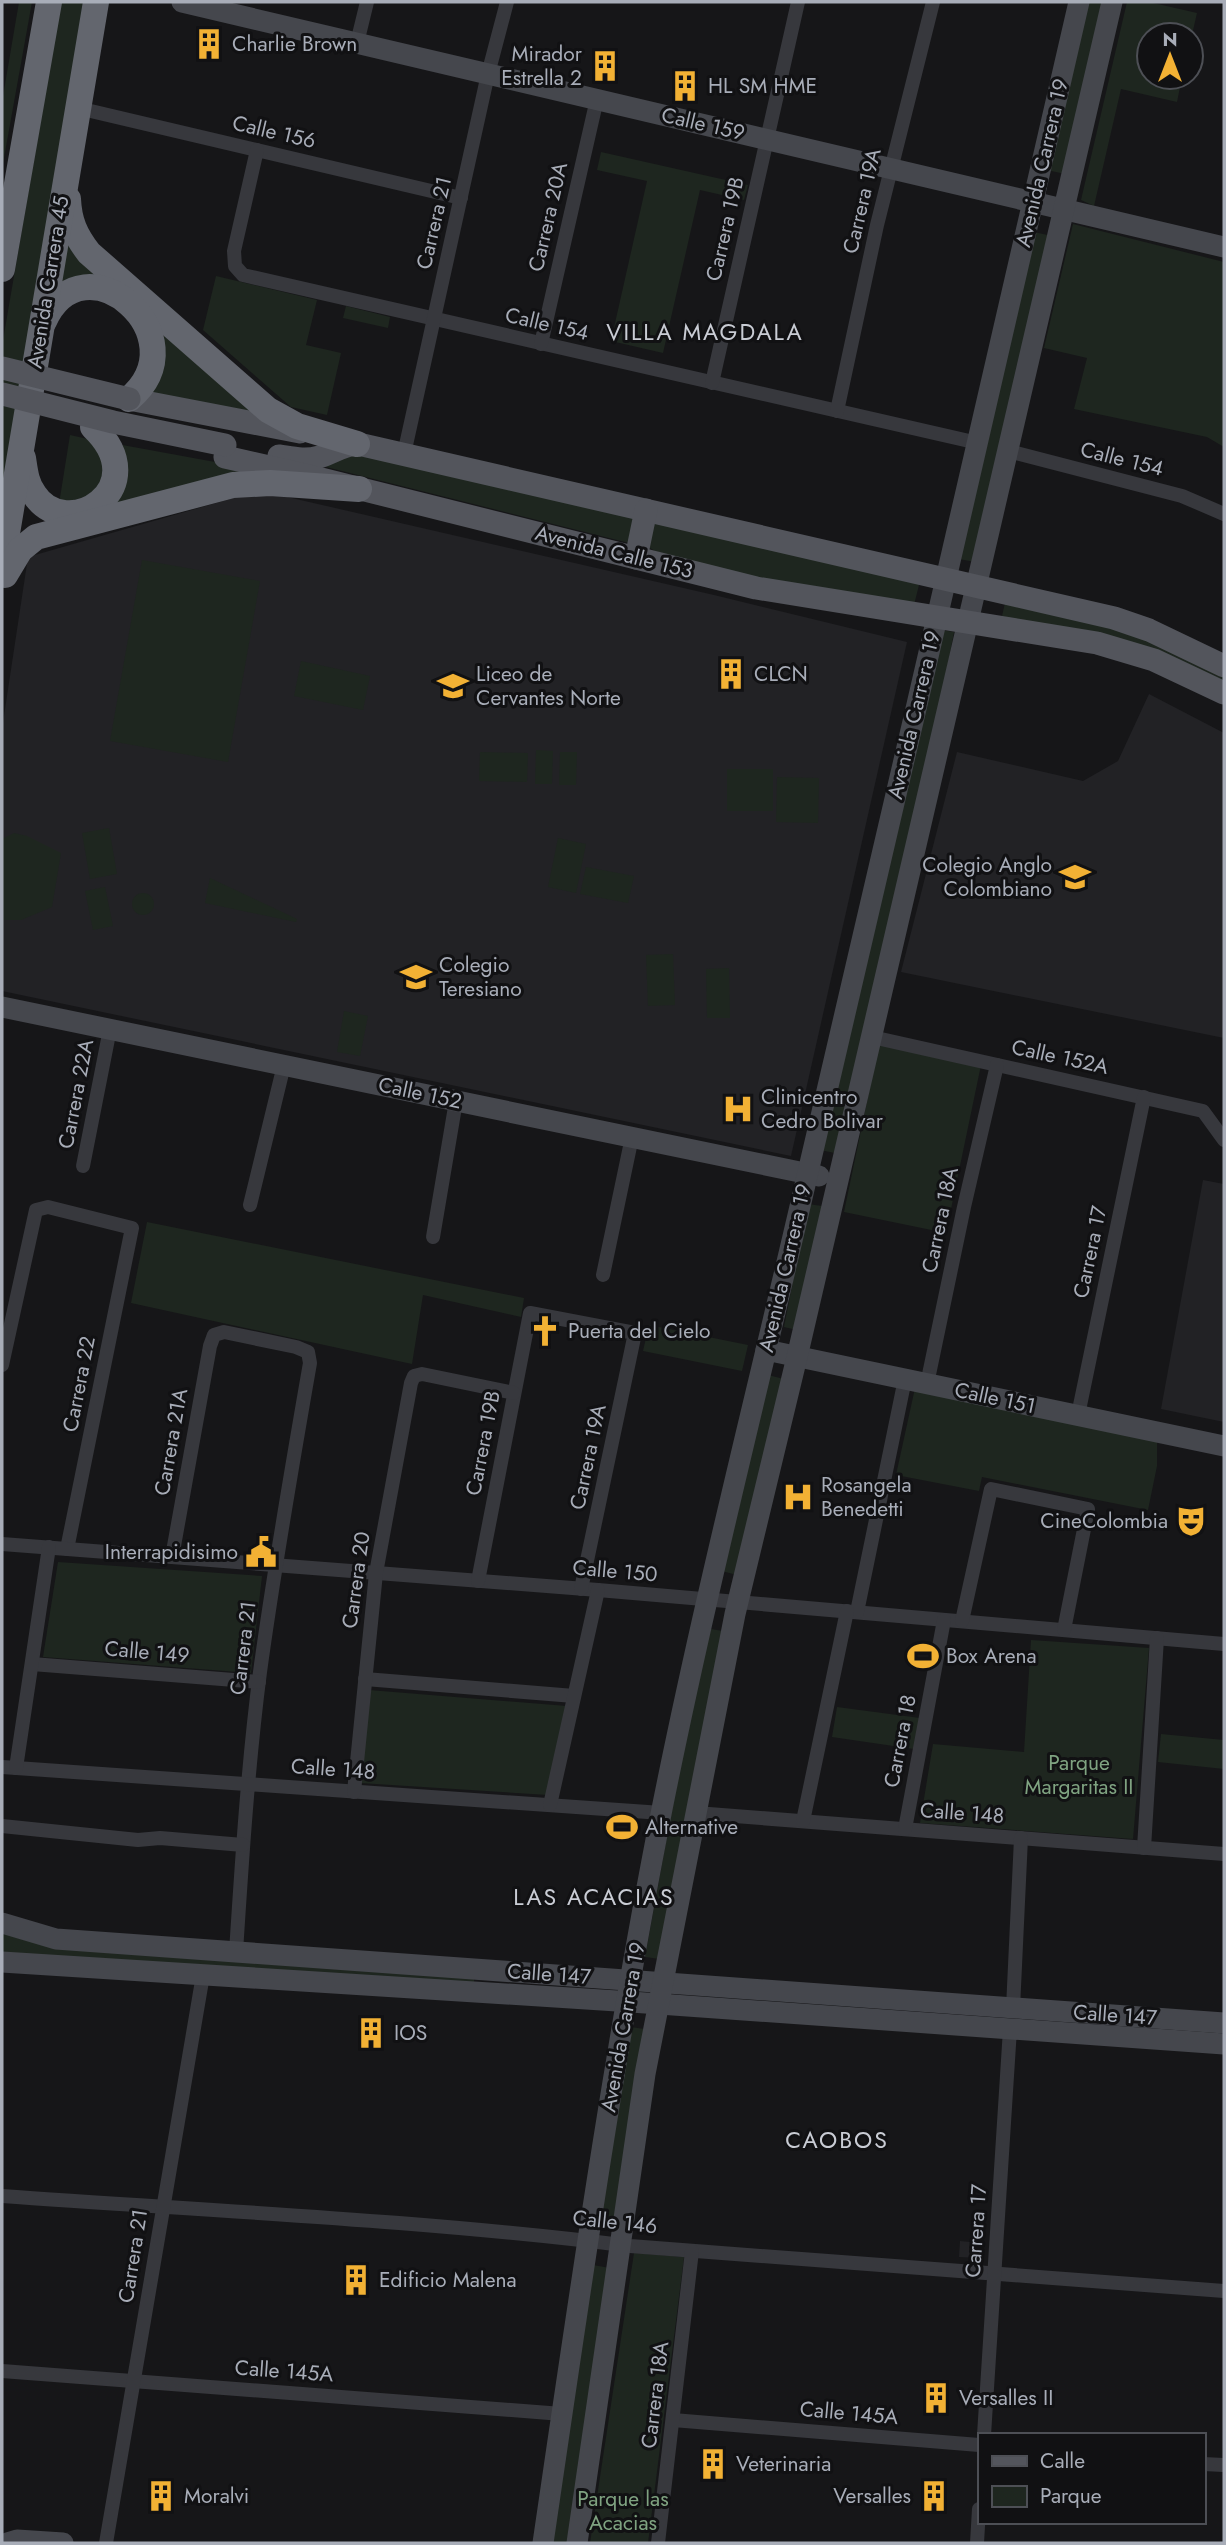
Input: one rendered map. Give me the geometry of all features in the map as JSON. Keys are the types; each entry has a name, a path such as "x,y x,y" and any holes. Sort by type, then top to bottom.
{"highway":[{"path":"2,269 49,2"},
{"name":"Avenida Carrera 45","path":"2,563 96,2"},
{"path":"67,168 69,216 73,230 89,253 268,410 297,426 357,444"},
{"path":"42,323 48,311 67,294 90,287 113,291 137,309 147,325 152,343 149,371 143,385 129,399"},
{"path":"21,445 26,476 35,496 48,508 58,511 86,511 100,504 110,493 115,479 113,453 93,427"},
{"path":"2,580 20,550 36,537 222,487 270,483 359,489"}],"main road":[{"name":"Calle 159","path":"182,2 1224,247"},
{"name":"Avenida Carrera 19","path":"543,2543 587,2241 631,1980 705,1600 808,1174 1079,2"},
{"name":"Avenida Carrera 19","path":"577,2543 645,2074 737,1602 872,1037 1112,2"},
{"path":"2,368 129,399 404,454 1136,625 1224,666"},
{"name":"Avenida Calle 153","path":"2,394 225,451 359,489 757,588 1064,636 1126,650 1171,667 1224,693"},
{"name":"Avenida Calle 153","path":"2,404 93,427 225,451 306,459 357,444"},
{"path":"636,558 646,510"},
{"name":"Calle 152","path":"2,1007 838,1180"},
{"name":"Calle 151","path":"766,1350 1224,1446"},
{"name":"Calle 147","path":"2,1923 56,1939 663,1982 1012,2018 1224,2044"},
{"name":"Calle 147","path":"2,1962 659,2004 1012,2018 1224,2023"},
{"path":"484,1993 486,1970"},
{"path":"7,2543 17,2540 63,2543"}],"street":[{"path":"357,43 367,2"},
{"name":"Carrera 21","path":"404,454 488,74 507,2"},
{"name":"Carrera 19B","path":"712,383 797,2"},
{"name":"Carrera 19A","path":"837,411 891,168 933,2"},
{"name":"Carrera 20A","path":"541,344 597,99"},
{"name":"Calle 156","path":"78,108 461,198"},
{"name":"Calle 154","path":"257,150 234,251 235,266 243,275 978,443"},
{"name":"Calle 154","path":"1008,452 1182,496 1224,513"},
{"name":"Carrera 22A","path":"83,1166 110,1029"},
{"name":"Calle 152A","path":"872,1037 1203,1111 1224,1140"},
{"path":"250,1205 284,1065"},
{"name":"Carrera 18A","path":"927,1384 997,1065"},
{"name":"Carrera 17","path":"1078,1415 1144,1097"},
{"path":"433,1237 456,1101"},
{"path":"603,1275 632,1137"},
{"name":"Carrera 22","path":"2,1365 36,1210 48,1207 132,1228 67,1549"},
{"name":"Carrera 19B","path":"478,1581 530,1313"},
{"name":"Carrera 19A","path":"530,1313 635,1333 581,1589"},
{"name":"Carrera 21A","path":"172,1557 214,1335 224,1332 308,1352"},
{"name":"Carrera 21","path":"236,1952 248,1784 259,1682 275,1565 310,1363 308,1352"},
{"name":"Carrera 20","path":"354,1791 376,1573 414,1376 422,1374 514,1393"},
{"path":"803,1821 905,1379"},
{"path":"962,1621 991,1489 1088,1509 1064,1630"},
{"name":"Calle 150","path":"2,1544 598,1590 1224,1644"},
{"path":"9,1768 33,1664 50,1547"},
{"path":"550,1805 598,1590"},
{"name":"Carrera 18","path":"905,1829 944,1620"},
{"path":"1144,1848 1157,1638"},
{"name":"Calle 149","path":"33,1664 259,1682"},
{"path":"365,1679 574,1696"},
{"name":"Calle 148","path":"9,1768 662,1813"},
{"name":"Calle 148","path":"696,1813 1224,1854"},
{"path":"2,1826 138,1840 160,1838 243,1845"},
{"name":"Carrera 17","path":"984,2433 1012,2018 1021,1838"},
{"name":"Carrera 21","path":"106,2543 203,1975"},
{"name":"Calle 146","path":"2,2196 1224,2291"},
{"name":"Carrera 18A","path":"657,2543 692,2250"},
{"name":"Calle 145A","path":"2,2371 562,2414"},
{"name":"Calle 145A","path":"673,2420 978,2445"},
{"path":"1205,2464 1224,2465"},
{"path":"977,2543 978,2524"}],"shaded area":[{"name":"Liceo de Cervantes Norte","path":"283,496 907,642 791,1156 2,991 2,729 28,557 237,497"},
{"name":"Colegio Anglo Colombiano","path":"1149,694 1224,733 1224,1038 901,972 957,752 1083,781 1118,761"},
{"path":"1203,1180 1224,1184 1224,1422 1161,1409"},
{"path":"960,2241 980,2243 979,2258 959,2257"}],"green space":[{"path":"19,2 32,2 2,169 2,102"},
{"path":"61,2 89,2 2,510 2,346"},
{"path":"1087,2 1104,2 1065,174 1047,170"},
{"path":"1127,2 1149,2 1197,13 1195,21 1135,21 1135,91 1179,91 1177,102 1121,89 1094,206 1081,200"},
{"path":"601,152 748,185 744,200 700,190 663,353 611,341 647,181 597,170"},
{"path":"1073,224 1224,262 1224,447 1207,437 1074,409 1087,358 1044,348"},
{"path":"66,230 116,284 54,295"},
{"path":"1034,232 1052,236 975,562 959,559"},
{"path":"216,276 317,300 306,345 341,353 327,415 291,407 203,330"},
{"path":"346,306 390,317 388,328 343,318"},
{"path":"150,324 263,417 148,394"},
{"path":"70,435 88,439 105,454 100,493 59,504"},
{"path":"117,444 275,473 100,512"},
{"path":"350,450 627,513 635,521 629,543 322,466"},
{"path":"654,520 920,581 914,605 777,585 655,551 648,547"},
{"path":"142,560 260,581 228,762 110,741"},
{"path":"1005,603 1128,631 1224,672 1224,685 1002,616"},
{"path":"941,630 954,632 946,674 840,1154 820,1150"},
{"path":"301,661 370,676 363,710 294,696"},
{"path":"536,750 553,751 552,784 535,784"},
{"path":"480,752 528,753 527,782 479,781"},
{"path":"560,752 577,752 576,785 559,785"},
{"path":"727,769 773,769 773,811 727,811"},
{"path":"777,777 819,778 818,823 776,822"},
{"path":"109,828 117,874 90,879 82,833"},
{"path":"14,833 27,836 61,853 52,907 21,920 2,920 2,839"},
{"path":"558,838 586,844 576,893 548,887"},
{"path":"586,867 634,876 628,903 580,894"},
{"path":"210,878 297,919 296,922 205,903"},
{"path":"105,887 113,926 93,930 85,891"},
{"path":"139,893 147,893 154,900 154,908 147,915 139,915 132,908 132,900"},
{"path":"673,954 675,1005 648,1006 646,955"},
{"path":"729,968 730,1018 707,1018 706,969"},
{"path":"344,1011 368,1016 360,1056 337,1052"},
{"path":"879,1044 981,1065 946,1233 844,1212"},
{"path":"808,1204 822,1206 797,1330 784,1327"},
{"path":"147,1222 524,1298 521,1317 423,1295 412,1364 131,1303"},
{"path":"649,1325 748,1345 742,1371 643,1351"},
{"path":"764,1374 784,1379 737,1575 718,1570"},
{"path":"915,1388 1157,1439 1157,1466 1148,1510 982,1477 979,1491 896,1475"},
{"path":"58,1562 262,1576 251,1673 43,1657"},
{"path":"705,1628 723,1631 660,1959 645,1957"},
{"name":"Parque Margaritas II","path":"1031,1640 1149,1648 1133,1839 920,1823 933,1744 1024,1752"},
{"path":"369,1690 567,1706 548,1795 360,1783"},
{"path":"837,1707 920,1718 914,1749 832,1737"},
{"path":"1161,1734 1224,1740 1224,1769 1158,1762"},
{"path":"2,1932 474,1977 474,1985 2,1954"},
{"path":"630,2027 645,2029 615,2230 597,2228"},
{"name":"Parque las Acacias","path":"634,2253 684,2257 648,2543 590,2543"},
{"path":"593,2265 610,2268 567,2543 550,2543"}],"place":[{"name":"Charlie Brown","path":"209,44"},
{"name":"Mirador Estrella 2","path":"605,66"},
{"name":"HL SM HME","path":"685,86"},
{"name":"CLCN","path":"731,674"},
{"name":"Liceo de Cervantes Norte","path":"453,686"},
{"name":"Colegio Anglo Colombiano","path":"1075,877"},
{"name":"Colegio Teresiano","path":"416,977"},
{"name":"Clinicentro Cedro Bolivar","path":"738,1109"},
{"name":"Puerta del Cielo","path":"545,1331"},
{"name":"Rosangela Benedetti","path":"798,1497"},
{"name":"CineColombia","path":"1191,1521"},
{"name":"Interrapidisimo","path":"261,1552"},
{"name":"Box Arena","path":"923,1656"},
{"name":"Alternative","path":"622,1827"},
{"name":"IOS","path":"371,2033"},
{"name":"Edificio Malena","path":"356,2280"},
{"name":"Versalles II","path":"936,2398"},
{"name":"Veterinaria","path":"713,2464"},
{"name":"Moralvi","path":"161,2496"},
{"name":"Versalles","path":"934,2496"}],"district":[{"name":"VILLA MAGDALA","path":"705,332"},
{"name":"LAS ACACIAS","path":"594,1897"},
{"name":"CAOBOS","path":"837,2140"}]}
